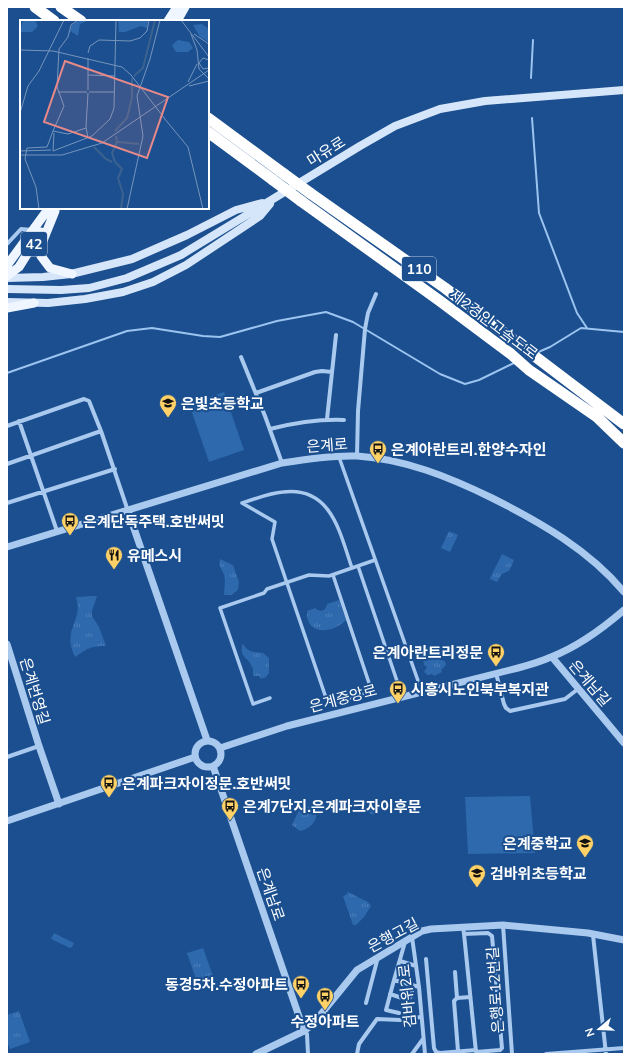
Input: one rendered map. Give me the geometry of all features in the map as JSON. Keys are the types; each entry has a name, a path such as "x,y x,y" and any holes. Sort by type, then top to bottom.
{"highway":[{"path":"35,7 53,20"},
{"path":"61,7 80,20"},
{"name":"제2경인고속도로","path":"209,119 284,174 446,288 624,424"},
{"name":"제2경인고속도로","path":"209,133 511,354 529,370 597,417 624,443"}],"main road":[{"path":"169,20 177,7"},
{"path":"178,20 185,7"},
{"name":"마유로","path":"7,289 61,290 89,288 127,278 181,255 360,146 396,126 440,109 485,101 624,90"},
{"path":"7,277 43,277 72,274 132,259 187,235 236,210 273,200"},
{"path":"7,302 48,303 85,299 124,292 153,282 186,265 260,216 273,200"},
{"path":"54,209 40,248 41,256 50,268 72,274"},
{"name":"42","path":"7,268 8,264 22,245 54,209"},
{"name":"42","path":"7,277 19,267 54,209"},
{"path":"7,256 22,245"},
{"path":"7,308 34,303"}],"street":[{"path":"7,244 21,229 34,230"},
{"path":"357,456 358,411 365,329 368,313 376,294"},
{"path":"327,419 336,335"},
{"path":"241,357 270,429 282,464"},
{"path":"256,393 315,372 332,372"},
{"path":"7,426 75,402 87,400 91,404 207,740"},
{"path":"270,429 327,419 344,420"},
{"path":"19,421 57,531"},
{"path":"7,464 101,431"},
{"name":"은계로","path":"7,547 282,464 318,458 357,456 394,461 428,470 451,479 510,507 536,521 571,544 604,570 624,592"},
{"path":"339,457 422,692"},
{"path":"7,503 114,469"},
{"path":"333,575 372,692 334,702 328,699 325,694 272,539 275,522 242,503 284,492 296,492 314,497 324,504 334,518 352,568"},
{"path":"270,698 253,704 220,608 264,593 267,589 310,575 329,576 375,560"},
{"path":"358,566 397,681"},
{"name":"은계중앙로","path":"220,748 287,726 496,673 552,657 569,649 594,633 624,610"},
{"name":"은계번영길","path":"7,644 59,804"},
{"name":"은계남길","path":"552,657 624,744"},
{"path":"496,673 504,704 510,711 565,699 578,689"},
{"path":"207,740 215,742 220,748 221,757 213,766 204,766 197,761 195,757 195,750 197,746 203,741 207,740"},
{"name":"은계번영길","path":"7,757 39,746"},
{"path":"7,822 195,757"},
{"name":"은계남로","path":"213,766 304,1031"},
{"name":"은행고길","path":"260,1053 304,1031 313,1024 357,970 422,931 463,931 502,925 593,934 624,940"},
{"name":"은행로12번길","path":"502,925 512,1054"},
{"path":"426,959 434,1048 436,1052 476,1050 476,1052 500,1050 502,1048 492,936 488,933 463,931 476,1050"},
{"path":"593,934 605,1052"},
{"name":"검바위2로","path":"412,937 419,987 425,1054"},
{"path":"399,1013 386,1010 406,941"},
{"path":"366,1003 378,957"},
{"path":"400,961 416,966"},
{"path":"455,972 457,998 454,1002 458,1051"},
{"path":"394,980 419,987"},
{"path":"390,994 408,1000 411,996 413,986"},
{"path":"457,998 470,997"},
{"path":"357,1054 359,1044 377,1019 400,1020 421,1018"},
{"path":"304,1031 307,1034 308,1054"},
{"path":"412,1054 423,1039"},
{"path":"546,1054 605,1052 624,1048"}],"green space":[{"path":"224,392 244,450 209,462 189,404"},
{"path":"449,531 458,535 450,552 441,548"},
{"path":"502,554 514,560 509,571 502,574 497,582 490,578"},
{"path":"220,559 233,565 239,582 238,590 231,595 224,595 225,578 220,566"},
{"path":"97,596 92,611 92,616 99,627 106,646 90,648 75,657 70,639 77,613 78,605 76,597"},
{"path":"339,600 346,620 341,625 327,630 321,630 315,629 310,625 307,611 315,608 322,610 327,604"},
{"path":"243,644 249,651 263,653 269,658 269,673 266,677 261,679 259,676 254,676 251,664 243,655"},
{"path":"437,656 440,657 440,660 445,661 446,665 441,670 442,672 434,676 432,674 428,675 424,672 427,667 424,665 423,658 427,657 431,659"},
{"path":"530,796 535,853 468,854 465,797"},
{"path":"379,798 377,815 370,814 370,810 373,809 370,800"},
{"path":"305,806 313,807 316,818 308,828 300,831 292,825 300,808 303,810"},
{"path":"348,892 368,902 371,906 364,917 356,925 353,925 343,896"},
{"path":"54,933 74,943 72,947 70,948 51,939"},
{"path":"203,948 213,976 197,982 187,953"},
{"path":"19,1011 30,1042 10,1049 7,1041 7,1015"}],"waterway":[{"path":"531,78 533,40"},
{"path":"532,118 539,213 577,313 587,328"},
{"path":"7,373 127,331 152,328 203,336 220,337 277,321 326,312 353,322 440,374 465,384 479,380 516,362"},
{"path":"536,353 550,347 581,328 624,332"}],"place":[{"name":"은빛초등학교","path":"168,418"},
{"name":"은계아란트리.한양수자인","path":"378,464"},
{"name":"은계단독주택.호반써밋","path":"70,536"},
{"name":"유메스시","path":"114,570"},
{"name":"은계아란트리정문","path":"496,667"},
{"name":"시흥시노인북부복지관","path":"398,704"},
{"name":"은계파크자이정문.호반써밋","path":"109,798"},
{"name":"은계7단지.은계파크자이후문","path":"230,821"},
{"name":"은계중학교","path":"585,858"},
{"name":"검바위초등학교","path":"477,888"},
{"name":"동경5차.수정아파트","path":"301,999"},
{"name":"수정아파트","path":"325,1011"}]}
